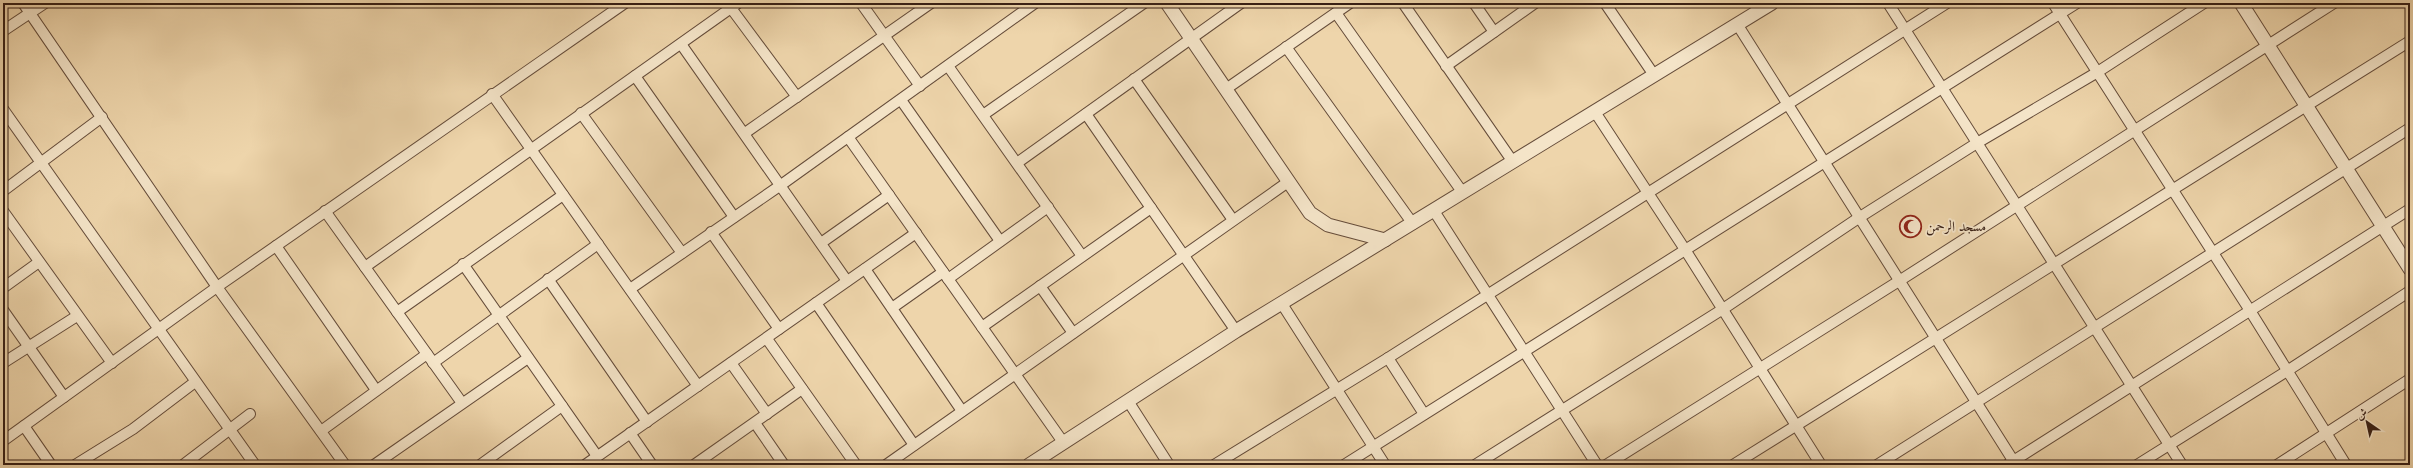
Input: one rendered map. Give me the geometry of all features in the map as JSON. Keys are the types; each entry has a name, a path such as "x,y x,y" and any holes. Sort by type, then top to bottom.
{"street":[{"path":"23,3 217,287 345,465"},
{"path":"3,31 45,3"},
{"path":"3,441 217,287 492,94 625,3"},
{"path":"862,3 920,86"},
{"path":"745,133 931,3"},
{"path":"630,289 781,185 1035,3"},
{"path":"983,115 1144,3"},
{"path":"1167,3 1288,182 1317,220 1328,225 1385,240"},
{"path":"1017,163 1241,3"},
{"path":"1226,89 1350,3"},
{"path":"1403,3 1513,162"},
{"path":"1474,3 1494,32"},
{"path":"1446,66 1535,3"},
{"path":"1605,3 1654,75"},
{"path":"1029,465 1236,331 1772,3"},
{"path":"1888,3 2182,465"},
{"path":"1214,465 1388,358 1647,192 1947,3"},
{"path":"2053,3 2346,465"},
{"path":"1344,465 1525,351 1684,248 2077,3"},
{"path":"1475,465 1723,309 1860,217 1977,143 2096,73 2204,3"},
{"path":"2241,3 2410,269"},
{"path":"1606,465 1899,281 2334,3"},
{"path":"365,267 530,148 681,44 733,5 797,97"},
{"path":"1336,13 1463,193"},
{"path":"1737,24 1860,217 2013,464 2249,310 2410,209"},
{"path":"1733,465 2056,266 2171,190 2410,41"},
{"path":"681,44 848,281"},
{"path":"1286,47 1412,224"},
{"path":"948,66 1082,256"},
{"path":"634,76 734,217"},
{"path":"1134,79 1233,220"},
{"path":"492,94 698,386"},
{"path":"901,100 1000,241"},
{"path":"1594,112 1684,248 1821,465"},
{"path":"4,113 255,465"},
{"path":"581,113 682,253"},
{"path":"1086,114 1236,331"},
{"path":"3,191 102,117"},
{"path":"1876,465 2410,128"},
{"path":"848,137 1063,442"},
{"path":"886,465 1288,182"},
{"path":"397,312 463,264 563,195"},
{"path":"821,243 889,195"},
{"path":"892,308 1000,241 1048,207"},
{"path":"982,327 1151,208"},
{"path":"3,211 112,363"},
{"path":"325,211 462,404"},
{"path":"1434,211 1597,465"},
{"path":"711,232 779,329"},
{"path":"585,465 730,363 767,339 916,233"},
{"path":"321,431 376,390 430,358 498,314 598,244"},
{"path":"276,246 376,390"},
{"path":"3,288 39,262"},
{"path":"463,264 597,456"},
{"path":"865,269 962,411"},
{"path":"548,279 647,422"},
{"path":"1040,286 1073,333"},
{"path":"2137,465 2287,371 2410,291"},
{"path":"816,304 914,445"},
{"path":"1282,304 1385,465"},
{"path":"3,310 64,397"},
{"path":"3,363 77,316"},
{"path":"767,339 856,465"},
{"path":"374,465 528,358"},
{"path":"1388,358 1424,414"},
{"path":"730,363 767,414"},
{"path":"2277,465 2410,379"},
{"path":"75,465 133,429 195,382"},
{"path":"694,465 802,389"},
{"path":"1128,401 1169,465"},
{"path":"480,465 492,462 562,406"},
{"path":"183,465 230,431 250,414"},
{"path":"755,423 784,465"},
{"path":"24,426 51,465"},
{"path":"630,434 652,465"}],"place":[{"name":"مسجد الرحمن","path":"1911,226"}]}
